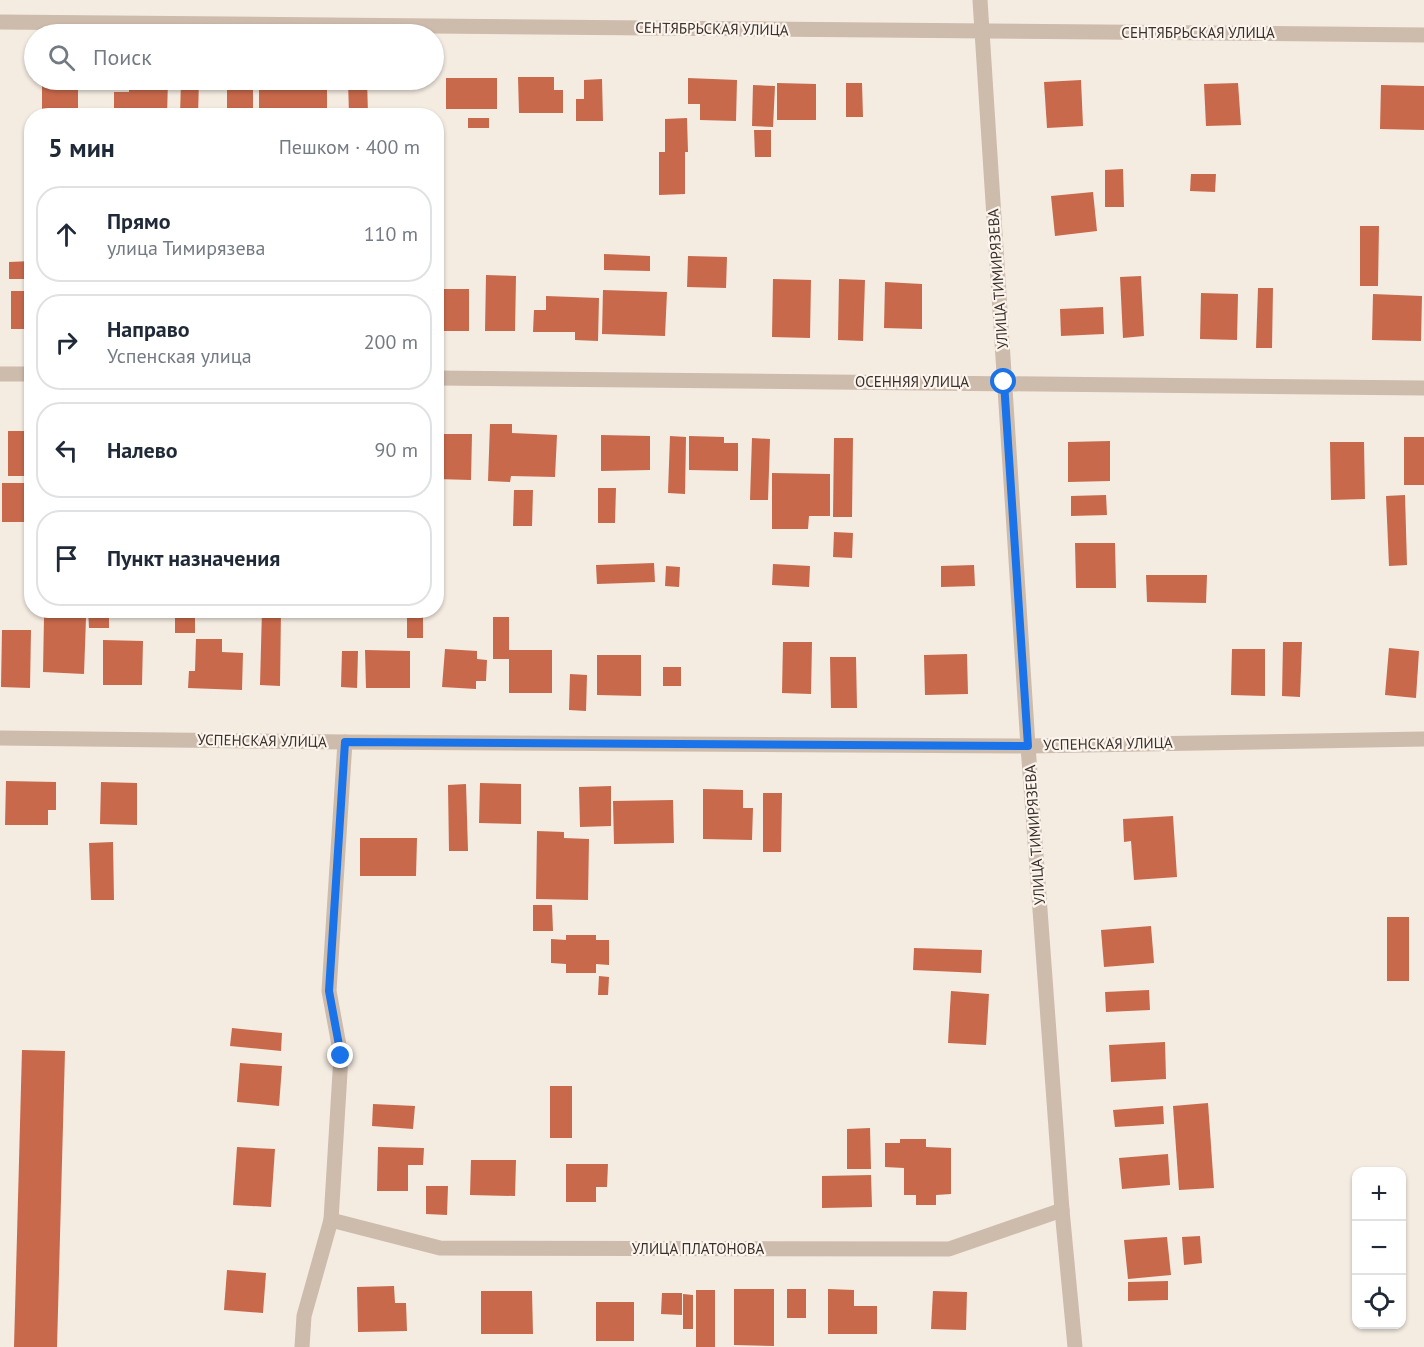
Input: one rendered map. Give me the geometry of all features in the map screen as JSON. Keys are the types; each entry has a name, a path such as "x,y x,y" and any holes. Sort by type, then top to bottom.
{"street":[{"name":"УЛИЦА ТИМИРЯЗЕВА","path":"980,0 1028,746 1062,1210 1075,1347"},
{"name":"СЕНТЯБРЬСКАЯ УЛИЦА","path":"0,22 196,24"},
{"name":"СЕНТЯБРЬСКАЯ УЛИЦА","path":"444,27 1424,35"},
{"path":"0,374 24,374"},
{"name":"ОСЕННЯЯ УЛИЦА","path":"444,378 1424,388"},
{"name":"УСПЕНСКАЯ УЛИЦА","path":"0,738 1028,746 1424,739"},
{"path":"302,1347 304,1316 331,1220 341,1056 329,991 345,742"},
{"name":"УЛИЦА ПЛАТОНОВА","path":"331,1220 440,1248 949,1249 1062,1210"}],"building":[{"path":"518,77 554,77 554,90 563,90 563,113 519,113"},
{"path":"446,78 497,78 497,109 446,109"},
{"path":"688,78 737,80 736,121 700,120 700,104 688,104"},
{"path":"602,79 603,121 576,121 576,99 584,99 584,80"},
{"path":"1081,80 1083,126 1047,128 1044,82"},
{"path":"777,83 816,84 816,120 777,120"},
{"path":"846,83 862,83 863,117 846,117"},
{"path":"1238,83 1241,125 1206,126 1204,84"},
{"path":"753,85 775,86 773,127 752,126"},
{"path":"1381,85 1424,86 1424,130 1380,129"},
{"path":"42,90 78,90 78,108 42,108"},
{"path":"129,90 168,90 167,108 114,108 114,92 129,92"},
{"path":"181,90 199,90 198,108 180,108"},
{"path":"227,90 253,90 253,108 227,108"},
{"path":"259,90 327,90 327,108 259,108"},
{"path":"348,90 367,90 368,108 349,108"},
{"path":"468,118 489,118 489,128 468,128"},
{"path":"687,118 688,152 685,152 685,194 659,195 659,152 665,152 665,119"},
{"path":"754,130 771,130 771,157 755,157"},
{"path":"1123,169 1124,207 1105,207 1105,170"},
{"path":"1191,174 1216,174 1215,192 1190,191"},
{"path":"1093,192 1097,231 1055,236 1051,196"},
{"path":"1360,226 1379,226 1378,286 1360,286"},
{"path":"604,254 650,256 650,271 604,270"},
{"path":"688,256 727,257 726,288 687,287"},
{"path":"24,261 24,279 9,279 9,262"},
{"path":"486,275 516,276 515,331 485,331"},
{"path":"1141,276 1144,336 1123,338 1120,277"},
{"path":"773,279 811,280 810,338 772,337"},
{"path":"839,279 865,280 863,341 838,340"},
{"path":"885,282 922,284 922,329 884,328"},
{"path":"1258,288 1273,288 1272,348 1256,348"},
{"path":"444,289 469,289 469,331 444,331"},
{"path":"603,290 667,292 665,336 602,334"},
{"path":"11,291 24,291 24,329 11,329"},
{"path":"1201,293 1238,294 1237,340 1200,339"},
{"path":"1373,294 1422,296 1421,341 1372,340"},
{"path":"546,296 599,298 598,341 575,340 575,332 533,332 534,310 546,310"},
{"path":"1103,307 1104,334 1061,336 1060,309"},
{"path":"490,424 512,424 512,433 557,435 555,477 511,476 510,482 488,481"},
{"path":"8,431 24,431 24,476 8,476"},
{"path":"444,434 472,434 471,480 444,479"},
{"path":"601,435 650,436 650,470 601,471"},
{"path":"670,436 686,437 685,494 668,493"},
{"path":"689,436 724,437 724,443 738,443 738,471 689,470"},
{"path":"1404,437 1424,437 1424,485 1404,485"},
{"path":"752,438 770,439 768,500 750,500"},
{"path":"834,438 853,438 852,517 833,517"},
{"path":"1110,441 1110,481 1068,482 1068,442"},
{"path":"1330,442 1364,442 1365,499 1331,500"},
{"path":"772,473 830,474 830,516 809,516 808,529 772,529"},
{"path":"2,483 24,483 24,522 2,522"},
{"path":"598,488 616,488 615,523 598,523"},
{"path":"514,490 533,490 532,526 513,526"},
{"path":"1106,495 1107,515 1071,516 1071,496"},
{"path":"1405,495 1407,565 1389,566 1386,496"},
{"path":"834,532 853,533 852,558 833,557"},
{"path":"1075,543 1115,543 1116,588 1076,588"},
{"path":"654,563 655,582 597,584 596,565"},
{"path":"773,564 810,566 809,587 772,585"},
{"path":"974,565 975,586 941,587 941,566"},
{"path":"666,566 680,567 679,587 665,586"},
{"path":"1146,575 1207,575 1206,603 1147,602"},
{"path":"493,617 509,617 509,650 552,650 552,693 509,693 509,659 493,659"},
{"path":"44,618 86,618 84,674 43,672"},
{"path":"88,618 109,618 109,628 89,628"},
{"path":"175,618 195,618 195,633 175,633"},
{"path":"262,618 281,618 280,686 260,685"},
{"path":"407,618 423,618 423,638 407,638"},
{"path":"2,630 31,630 30,688 1,687"},
{"path":"196,639 222,639 222,652 243,653 242,690 188,688 189,671 195,671"},
{"path":"103,640 143,641 142,685 103,685"},
{"path":"783,642 812,642 811,694 782,693"},
{"path":"1283,642 1302,642 1300,697 1282,696"},
{"path":"1389,648 1419,651 1416,698 1385,695"},
{"path":"445,649 477,651 477,659 487,660 486,681 476,681 476,689 442,687"},
{"path":"1232,649 1265,649 1265,696 1231,695"},
{"path":"365,650 410,651 410,688 366,688"},
{"path":"342,651 358,651 357,688 341,687"},
{"path":"967,654 968,694 925,695 924,655"},
{"path":"597,655 641,655 641,696 597,695"},
{"path":"830,657 856,657 857,708 831,708"},
{"path":"663,667 681,667 681,686 663,686"},
{"path":"570,674 587,675 586,711 569,710"},
{"path":"6,781 56,782 56,810 48,810 48,825 5,825"},
{"path":"101,782 137,783 137,825 100,824"},
{"path":"480,783 521,784 521,824 479,823"},
{"path":"466,784 468,851 449,851 448,785"},
{"path":"611,786 611,826 580,827 579,787"},
{"path":"703,789 743,790 743,808 753,808 752,840 703,839"},
{"path":"763,793 782,793 781,852 763,852"},
{"path":"673,800 674,843 614,844 613,801"},
{"path":"1173,816 1177,877 1134,880 1131,841 1124,842 1123,819"},
{"path":"537,831 564,832 564,838 589,839 588,900 536,899"},
{"path":"360,838 417,838 416,876 360,876"},
{"path":"113,842 114,900 91,900 89,843"},
{"path":"533,905 552,905 553,931 533,931"},
{"path":"1387,917 1409,917 1409,981 1387,981"},
{"path":"1151,926 1154,963 1104,967 1101,930"},
{"path":"566,935 596,935 596,940 609,940 609,965 596,964 596,973 566,973 566,964 551,963 551,939 566,940"},
{"path":"914,948 982,950 981,973 913,970"},
{"path":"599,976 609,977 608,995 598,995"},
{"path":"1149,990 1150,1010 1106,1012 1105,992"},
{"path":"951,991 989,994 986,1045 948,1043"},
{"path":"232,1028 282,1033 281,1051 230,1046"},
{"path":"1165,1042 1166,1079 1111,1082 1109,1045"},
{"path":"22,1050 65,1051 57,1347 14,1347"},
{"path":"240,1063 282,1066 279,1106 237,1102"},
{"path":"550,1086 572,1086 572,1138 550,1138"},
{"path":"1208,1103 1214,1188 1179,1190 1173,1106"},
{"path":"373,1104 415,1106 413,1129 372,1126"},
{"path":"1163,1106 1164,1124 1115,1127 1113,1110"},
{"path":"870,1128 871,1169 847,1169 847,1129"},
{"path":"900,1139 926,1139 926,1147 951,1148 951,1194 936,1195 936,1205 916,1205 916,1195 904,1195 904,1168 885,1167 885,1143 900,1143"},
{"path":"237,1147 275,1149 271,1207 233,1205"},
{"path":"378,1147 424,1148 423,1165 408,1165 408,1191 377,1191"},
{"path":"1168,1154 1170,1185 1122,1189 1119,1158"},
{"path":"471,1160 516,1160 515,1196 470,1195"},
{"path":"566,1164 608,1164 607,1187 596,1187 596,1202 566,1202"},
{"path":"871,1175 872,1207 822,1208 822,1176"},
{"path":"426,1186 448,1186 447,1215 426,1214"},
{"path":"1200,1236 1202,1263 1184,1265 1182,1237"},
{"path":"1167,1237 1171,1275 1128,1279 1124,1240"},
{"path":"227,1270 266,1273 263,1313 224,1310"},
{"path":"1168,1281 1168,1300 1128,1301 1128,1282"},
{"path":"394,1286 395,1303 406,1303 407,1331 358,1332 357,1287"},
{"path":"734,1289 774,1289 774,1346 734,1345"},
{"path":"787,1289 806,1289 806,1318 787,1318"},
{"path":"828,1289 854,1290 854,1306 877,1306 877,1334 828,1334"},
{"path":"696,1290 715,1290 715,1347 696,1347"},
{"path":"481,1291 532,1291 533,1334 481,1334"},
{"path":"933,1291 967,1292 966,1330 931,1329"},
{"path":"662,1293 682,1293 682,1315 661,1314"},
{"path":"683,1294 693,1295 693,1329 683,1329"},
{"path":"596,1302 634,1302 634,1341 596,1341"}],"route":[{"path":"341,1056 329,991 345,742 1028,746 1004,382"}]}
